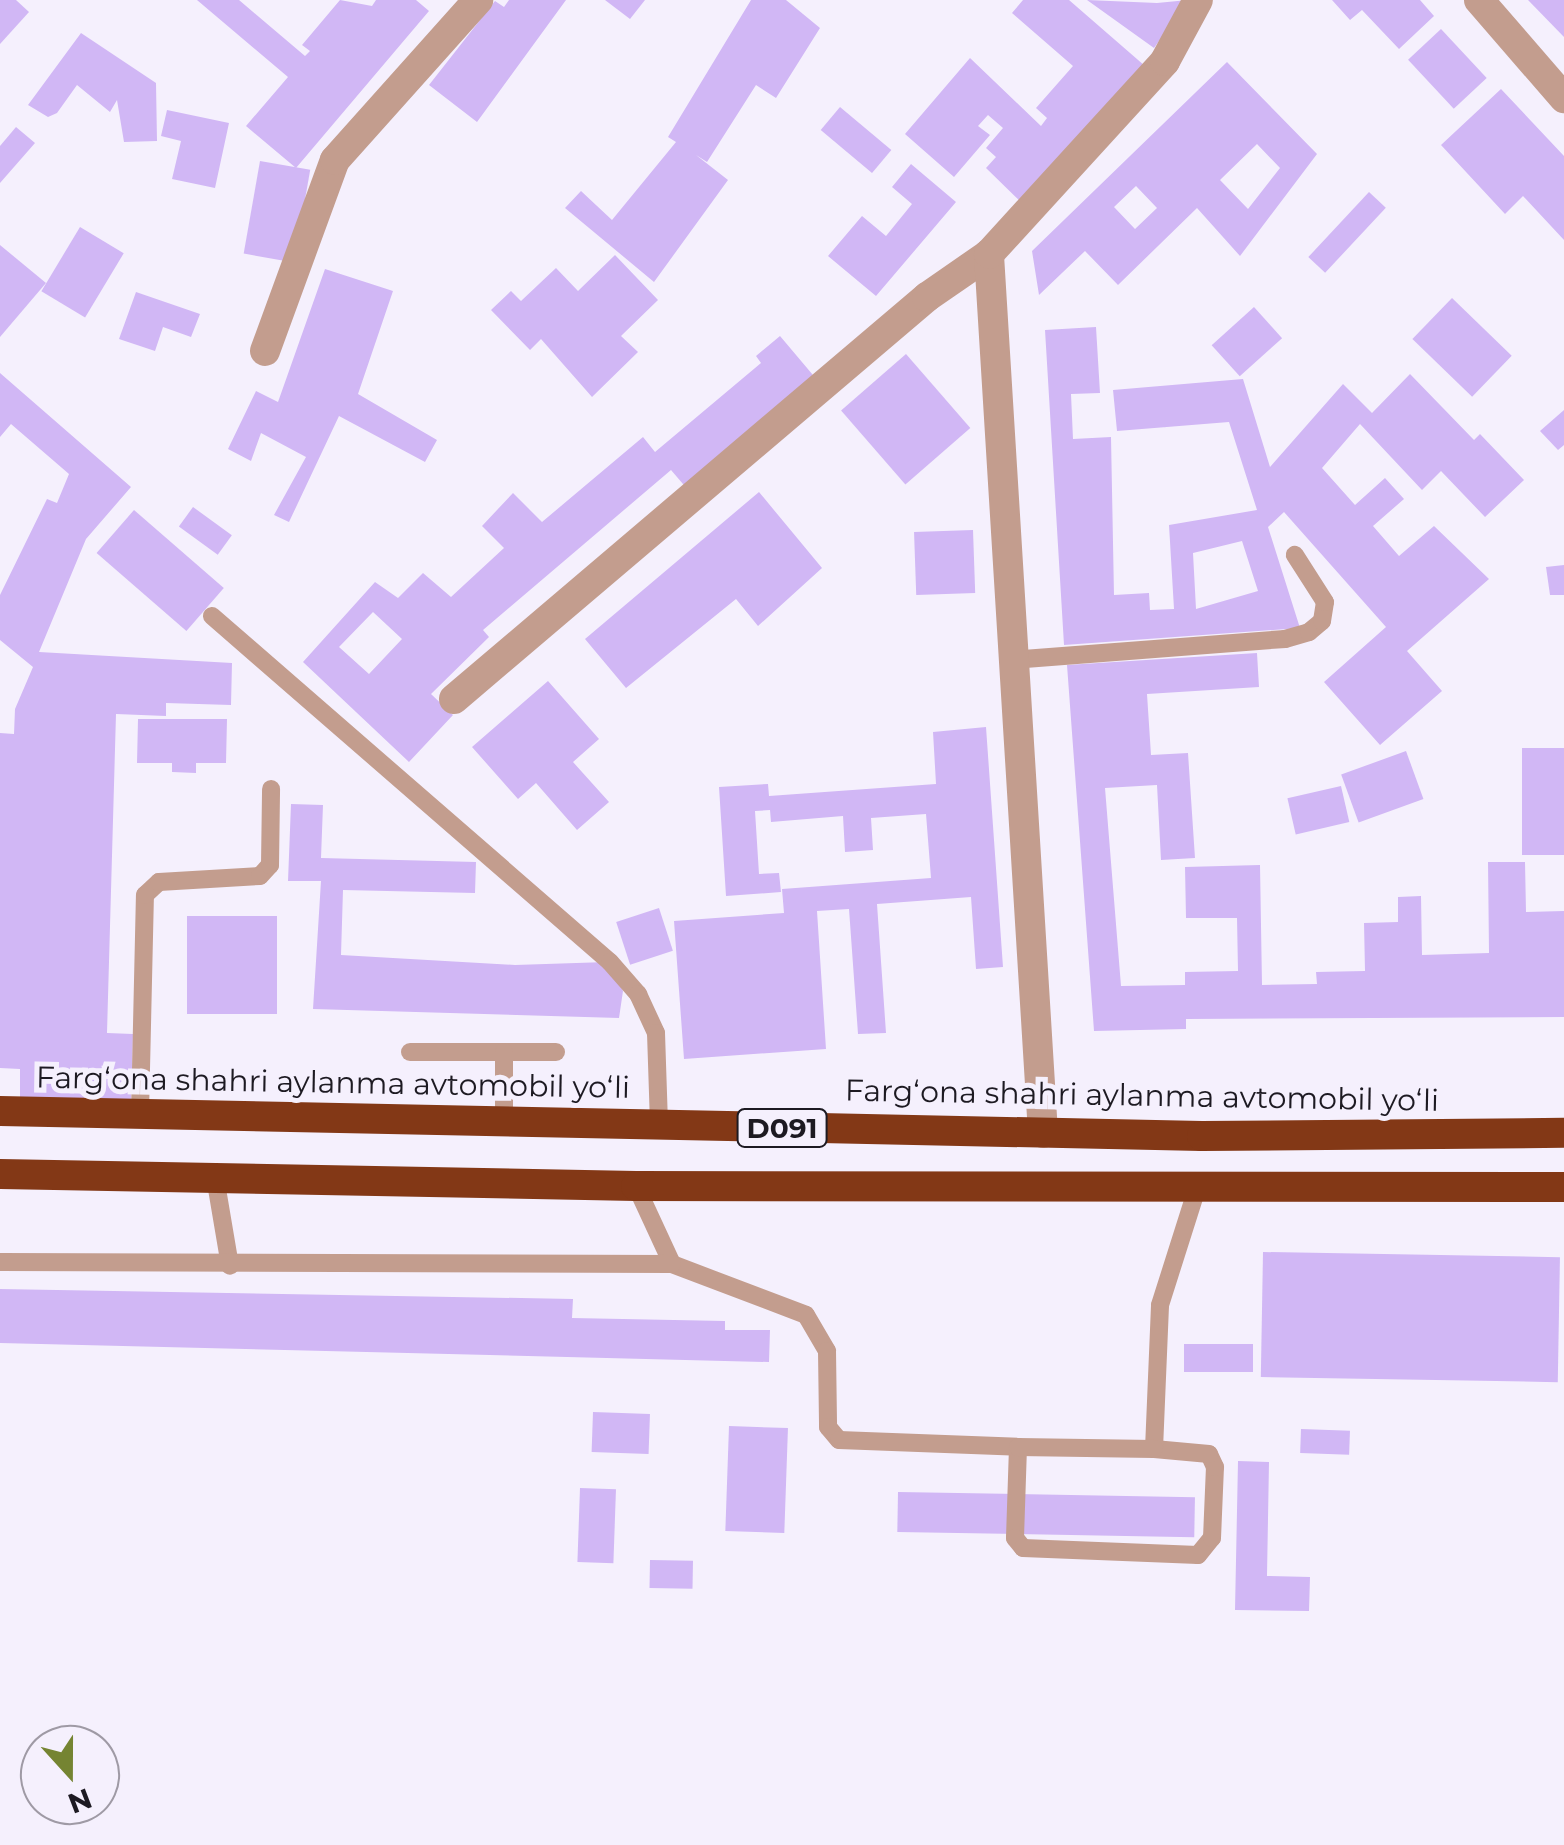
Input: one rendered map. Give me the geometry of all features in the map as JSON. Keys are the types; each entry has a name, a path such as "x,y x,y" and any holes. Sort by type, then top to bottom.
{"highway":[{"name":"Fargʻona shahri aylanma avtomobil yoʻli","path":"0,1111 1044,1133 1564,1134"},
{"name":"D091","path":"0,1174 636,1186 1198,1182 1564,1186"}],"street":[{"path":"265,352 336,160 478,0"},
{"path":"454,699 927,298 988,254 1165,61 1198,0"},
{"path":"1479,0 1564,98"},
{"path":"988,254 1044,1133"}],"lane":[{"path":"1011,660 1286,640 1308,632 1322,621 1325,602 1295,556"},
{"path":"212,616 629,984 656,1033 659,1126"},
{"path":"140,1113 145,895 159,882 260,876 270,865 271,789"},
{"path":"410,1052 556,1052"},
{"path":"504,1052 504,1122"},
{"path":"215,1177 230,1266"},
{"path":"1154,1449 1160,1306 1198,1182"},
{"path":"636,1186 672,1264"},
{"path":"0,1262 230,1266 672,1264 806,1316 827,1351 828,1427 839,1440 1154,1449 1209,1454 1216,1467 1212,1538 1198,1555 1022,1548 1016,1538 1018,1446"}],"building":[{"path":"0,0 16,0 29,12 0,44"},
{"path":"197,0 239,0 305,56 310,51 302,45 340,0 372,6 376,0 416,0 429,11 296,168 246,126 288,77"},
{"path":"509,0 566,0 477,122 429,85 495,1 504,7"},
{"path":"605,0 645,0 630,19"},
{"path":"751,0 786,0 820,28 776,98 756,85 707,162 696,155 728,180 654,282 565,208 581,191 612,220 676,142 668,137"},
{"path":"1023,0 1069,0 1145,66 1024,205 986,168 996,157 986,148 1003,128 988,115 978,126 990,135 954,177 905,134 970,58 1041,126 1047,118 1036,108 1073,66 1012,13"},
{"path":"1087,0 1157,3 1188,0 1154,48"},
{"path":"1332,0 1420,0 1434,16 1399,49 1362,10 1350,20"},
{"path":"1528,0 1564,0 1564,37"},
{"path":"1441,29 1487,78 1454,109 1408,60"},
{"path":"81,33 156,83 157,141 124,142 117,100 110,112 77,85 57,113 48,117 28,105"},
{"path":"1227,62 1317,154 1240,256 1197,208 1118,285 1085,251 1039,295 1032,251","holes":["1257,144 1280,168 1248,209 1220,180","1136,186 1157,208 1135,229 1114,207"]},
{"path":"1501,89 1564,156 1564,240 1523,196 1505,214 1441,145"},
{"path":"840,107 891,150 872,173 821,130"},
{"path":"167,110 229,123 215,188 172,179 181,141 161,136"},
{"path":"16,127 35,143 0,183 0,146"},
{"path":"260,161 310,170 294,262 244,254"},
{"path":"911,164 956,202 876,296 828,256 862,216 886,236 912,204 892,187"},
{"path":"1369,192 1386,208 1325,273 1308,257"},
{"path":"80,227 124,253 85,318 41,291"},
{"path":"0,245 46,283 0,337"},
{"path":"615,255 658,300 621,336 638,352 592,397 541,339 530,350 491,310 511,291 521,301 556,268 578,291"},
{"path":"325,269 393,291 358,394 437,440 425,462 339,416 289,522 274,515 306,457 261,433 251,461 228,449 256,391 278,402"},
{"path":"136,292 200,314 191,337 163,327 155,351 119,339"},
{"path":"1452,298 1512,356 1472,397 1412,339"},
{"path":"1254,307 1282,338 1240,376 1212,345"},
{"path":"1096,327 1100,393 1071,394 1073,439 1111,437 1114,595 1149,593 1150,610 1174,609 1169,525 1257,510 1229,422 1117,431 1113,390 1243,379 1270,467 1343,384 1372,413 1410,374 1474,440 1480,434 1524,480 1485,517 1441,471 1422,490 1360,424 1322,468 1355,505 1385,478 1404,499 1373,526 1399,556 1434,526 1489,579 1407,651 1442,691 1380,745 1324,682 1386,627 1284,512 1268,527 1300,628 1064,645 1045,330","holes":["1242,541 1258,591 1196,609 1193,553"]},
{"path":"780,336 818,381 689,491 671,470 483,630 489,637 431,694 453,715 409,762 303,662 375,582 398,598 423,573 451,597 504,548 482,526 513,493 542,522 643,437 655,452 761,363 756,356","holes":["373,612 402,639 369,674 339,647"]},
{"path":"906,354 970,428 905,484 841,410"},
{"path":"0,373 131,487 86,539 39,652 232,663 231,705 166,703 166,716 116,714 107,1033 133,1034 131,1105 20,1102 20,1069 0,1068 0,733 14,734 15,709 33,667 0,640 0,595 47,499 57,503 69,474 11,424 0,437"},
{"path":"1564,410 1564,445 1558,450 1540,431"},
{"path":"759,492 822,568 758,626 736,599 626,688 585,639"},
{"path":"193,507 232,535 218,555 179,526"},
{"path":"134,510 224,588 186,631 97,553"},
{"path":"973,530 975,593 916,595 914,532"},
{"path":"1564,565 1564,595 1550,595 1546,567"},
{"path":"1257,653 1259,687 1147,694 1151,755 1188,753 1195,858 1161,860 1157,785 1105,788 1121,986 1185,985 1185,972 1238,971 1237,918 1186,918 1185,867 1260,865 1262,985 1317,984 1316,972 1365,971 1364,923 1398,922 1398,897 1421,896 1422,955 1489,953 1488,862 1525,862 1526,912 1564,911 1564,1017 1186,1019 1186,1029 1094,1031 1067,665"},
{"path":"548,681 599,739 573,762 609,802 577,830 536,783 518,799 472,747"},
{"path":"138,719 227,719 226,763 196,763 196,773 172,772 172,763 137,763"},
{"path":"986,727 1003,967 976,969 971,897 877,904 886,1033 858,1034 849,909 817,911 826,1049 684,1059 674,921 784,913 782,889 931,878 926,814 871,818 873,850 845,852 843,816 771,822 770,810 755,811 759,874 779,873 781,892 726,896 719,787 768,784 769,796 936,784 933,732"},
{"path":"1522,748 1564,748 1564,855 1522,855"},
{"path":"1406,751 1423,799 1359,823 1341,775"},
{"path":"1341,786 1349,822 1296,834 1287,798"},
{"path":"291,804 323,805 321,858 476,862 475,893 343,890 341,955 515,965 607,962 623,991 619,1018 313,1009 321,881 288,881"},
{"path":"659,908 673,951 630,965 616,922"},
{"path":"187,916 277,916 277,1014 187,1014"},
{"path":"1263,1252 1560,1257 1558,1382 1261,1377"},
{"path":"0,1289 573,1299 572,1318 725,1321 725,1330 770,1330 769,1362 0,1343"},
{"path":"1184,1344 1253,1344 1253,1372 1184,1372"},
{"path":"593,1412 650,1414 649,1454 592,1452"},
{"path":"729,1426 788,1428 784,1533 725,1531"},
{"path":"1301,1429 1350,1431 1349,1455 1300,1453"},
{"path":"1238,1461 1269,1462 1267,1576 1310,1577 1309,1611 1235,1610"},
{"path":"580,1488 616,1489 613,1563 577,1562"},
{"path":"898,1492 1195,1497 1194,1537 897,1532"},
{"path":"650,1560 693,1561 693,1589 650,1588"}]}
